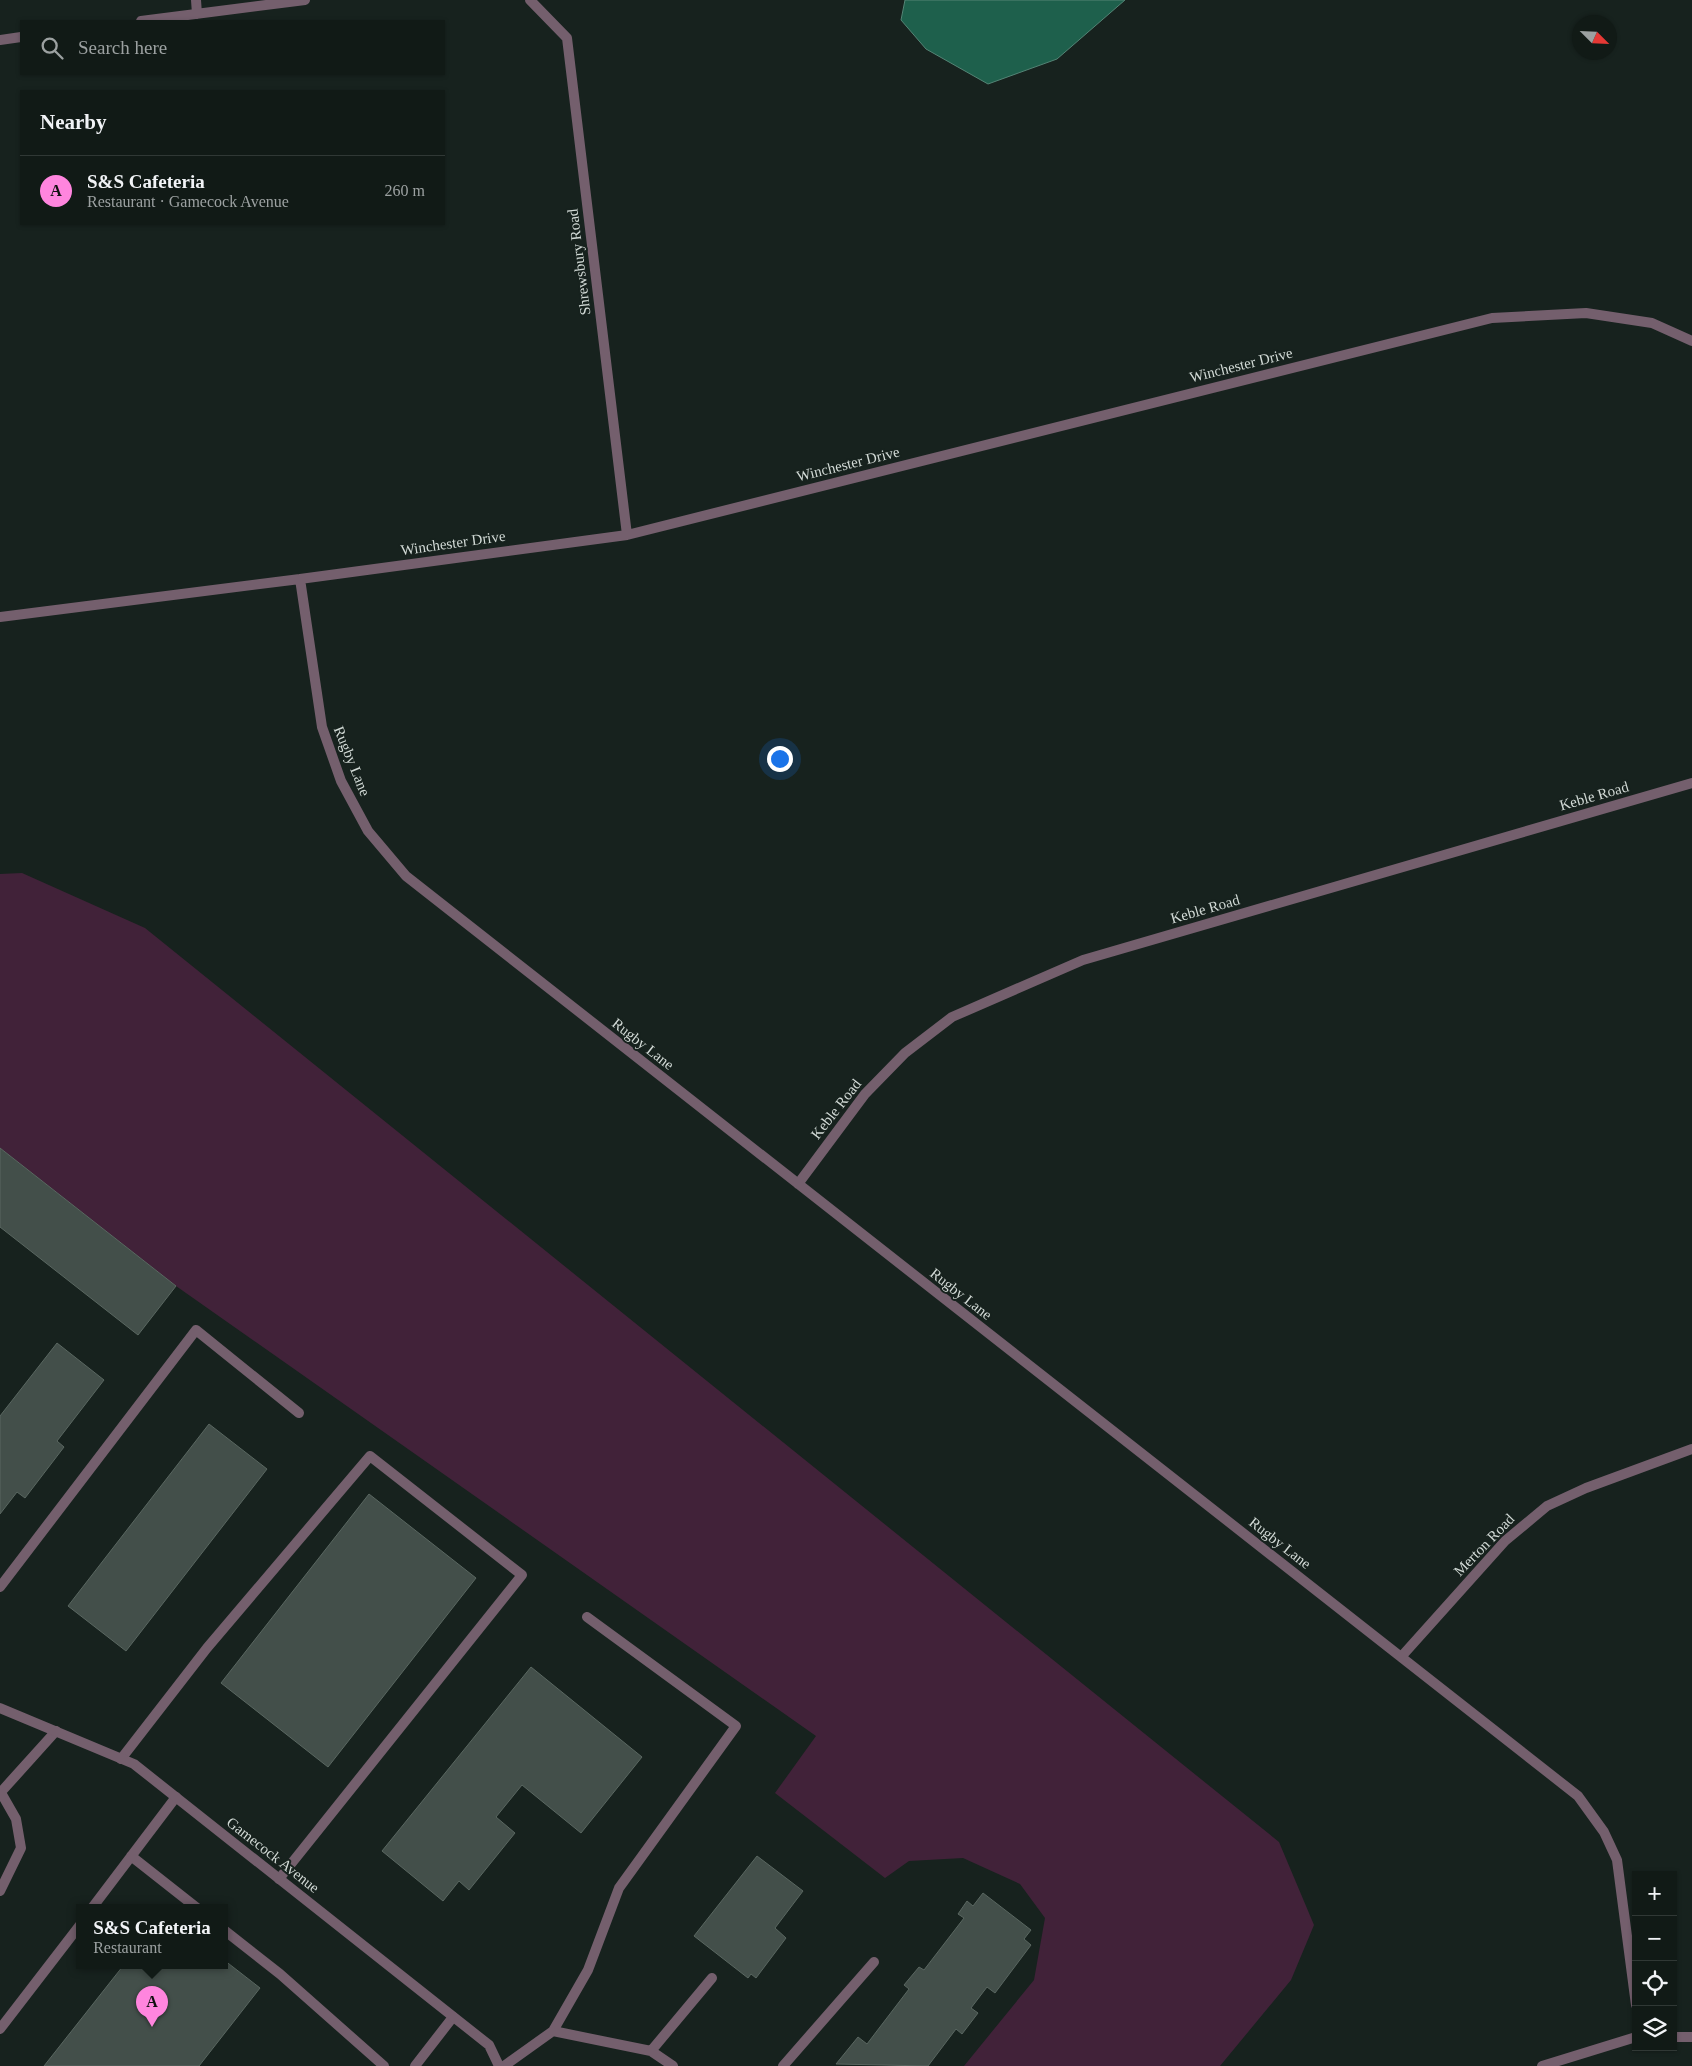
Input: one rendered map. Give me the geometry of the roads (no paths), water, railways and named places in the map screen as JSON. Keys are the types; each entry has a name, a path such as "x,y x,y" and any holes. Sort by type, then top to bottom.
{"street":[{"path":"196,0 197,14"},
{"path":"149,20 305,0"},
{"name":"Shrewsbury Road","path":"530,0 567,38 627,534"},
{"path":"0,40 20,37"},
{"name":"Winchester Drive","path":"0,617 300,579 627,534 1492,318 1586,313 1652,323 1692,340"},
{"name":"Rugby Lane","path":"300,579 322,727 341,781 368,831 399,869 413,882 1578,1796 1604,1832 1617,1860 1632,1975"},
{"name":"Keble Road","path":"798,1184 865,1094 905,1053 952,1017 1083,960 1692,783"},
{"path":"0,1587 196,1330 299,1413"},
{"name":"Merton Road","path":"1401,1658 1505,1541 1547,1506 1586,1488 1692,1449"},
{"path":"121,1759 207,1648 370,1456 522,1575 280,1879"},
{"path":"504,2066 553,2031 588,1970 619,1888 736,1726 586,1617"},
{"name":"Gamecock Avenue","path":"0,1708 134,1764 490,2045 500,2066"},
{"path":"0,1891 20,1848 16,1819 0,1791 56,1731"},
{"path":"95,1904 176,1797"},
{"path":"131,1856 192,1904"},
{"path":"0,2030 76,1930"},
{"path":"228,1933 280,1974 384,2066"},
{"path":"783,2066 874,1962"},
{"path":"650,2051 712,1978"},
{"path":"415,2066 453,2017"},
{"path":"553,2031 650,2051 672,2066"},
{"path":"1677,2037 1692,2037"},
{"path":"1542,2066 1632,2038"}],"place":[{"name":"S&S Cafeteria","path":"152,2027"}]}
